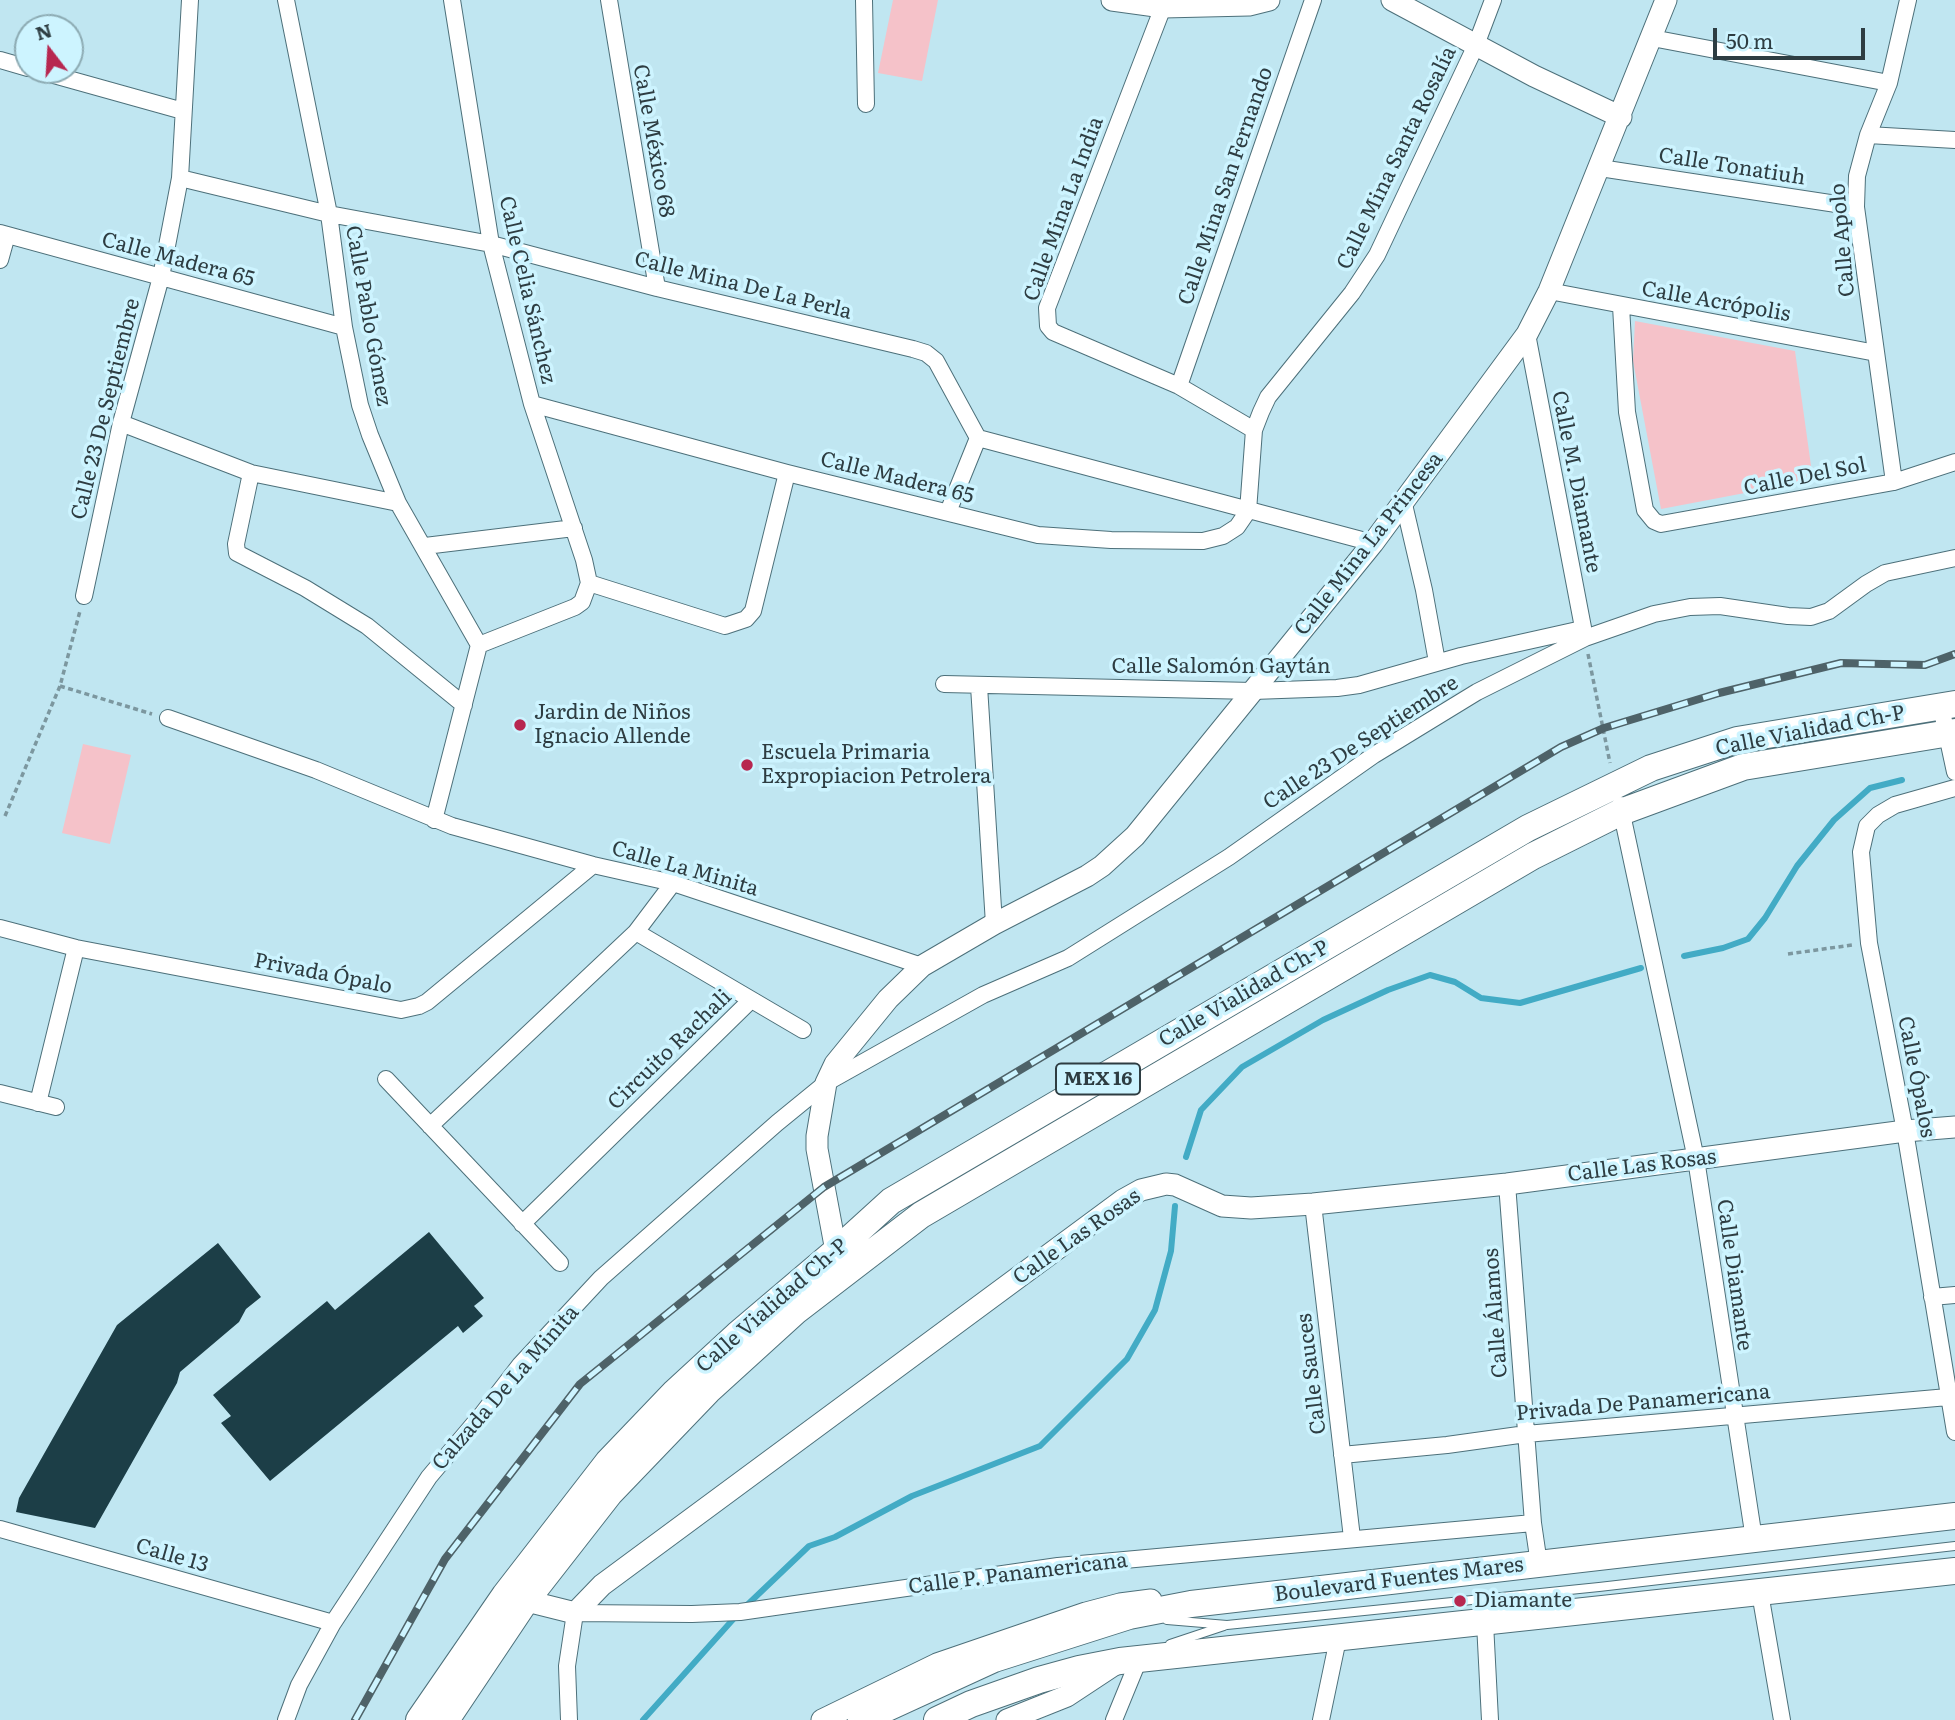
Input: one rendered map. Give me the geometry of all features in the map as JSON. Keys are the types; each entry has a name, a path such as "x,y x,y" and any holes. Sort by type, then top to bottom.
{"main road":[{"name":"Calle Vialidad Ch-P","path":"419,1720 515,1598 610,1493 699,1401 796,1311 891,1200 1528,828 1651,768 1737,740 1948,706"},
{"name":"Calle Vialidad Ch-P","path":"841,1261 1533,856 1621,812 1743,767 1951,733"},
{"name":"Boulevard Fuentes Mares","path":"871,1715 994,1659 1129,1616 1191,1604 1955,1516"},
{"path":"937,1720 971,1704 1039,1680 1079,1669 1130,1660 1955,1571"},
{"name":"Calle Vialidad Ch-P","path":"446,1720 515,1598"}],"street":[{"name":"Calle 23 De Septiembre","path":"84,596 121,423 161,277 180,178 190,0"},
{"name":"Calle Pablo Gómez","path":"286,0 329,214 344,327 360,405 398,503 480,645"},
{"name":"Calle Celia Sánchez","path":"452,0 491,244 532,404 574,528 589,583"},
{"name":"Calle México 68","path":"609,0 657,288"},
{"path":"864,0 866,104"},
{"path":"1112,0 1163,7 1256,2"},
{"name":"Calle Mina San Fernando","path":"1179,386 1313,0"},
{"path":"1392,0 1534,76 1621,117"},
{"name":"Calle Mina Santa Rosalía","path":"1254,430 1268,397 1352,293 1377,255 1476,45 1493,0"},
{"name":"Calle Mina La Princesa","path":"922,966 994,924 1087,876 1116,855 1135,836 1373,543 1527,334 1549,291 1666,0"},
{"name":"Calle Apolo","path":"1894,482 1856,207 1857,176 1868,135 1889,83 1908,0"},
{"name":"Calle Mina La India","path":"1163,7 1047,308 1046,318 1053,332 1179,386 1254,430"},
{"path":"1652,38 1889,83"},
{"path":"84,83 183,111"},
{"path":"1868,135 1955,140"},
{"name":"Calle Tonatiuh","path":"1600,168 1856,207"},
{"name":"Calle Mina De La Perla","path":"180,178 329,214 491,244 657,288 926,353 936,361 978,438"},
{"path":"0,260 3,234"},
{"name":"Calle Madera 65","path":"3,234 344,327"},
{"name":"Calle Acrópolis","path":"1549,291 1876,353"},
{"name":"Calle Del Sol","path":"1621,306 1628,412 1644,510 1654,521 1661,524 1894,482 1955,462"},
{"name":"Calle M. Diamante","path":"1527,334 1583,633"},
{"name":"Calle Madera 65","path":"532,404 1038,535 1111,540 1203,541 1223,536 1237,527 1248,511"},
{"path":"121,423 251,473 398,503"},
{"path":"1248,511 1254,430"},
{"path":"948,512 978,438 1373,543"},
{"path":"434,820 480,645 575,607 582,602 589,583 725,626 746,620 753,611 787,472"},
{"path":"251,473 236,544 237,553 305,588 368,626 464,705"},
{"path":"1403,500 1437,662"},
{"path":"425,546 574,528"},
{"name":"Calle 23 De Septiembre","path":"826,1083 983,996 1068,958 1229,858 1374,755 1477,692 1583,633 1690,607 1720,606 1811,617 1829,611 1885,573 1955,558"},
{"name":"Calle Salomón Gaytán","path":"944,684 1254,691 1337,688 1359,685 1437,662 1583,633"},
{"path":"979,686 994,924"},
{"path":"1948,706 1955,772"},
{"name":"Calle La Minita","path":"168,718 316,770 434,820 593,865 673,883 922,966"},
{"name":"Calle Diamante","path":"1615,786 1696,1159 1733,1416 1754,1539"},
{"name":"Calle Ópalos","path":"1955,788 1895,805 1878,815 1867,825 1861,852 1869,943 1905,1131 1955,1432"},
{"name":"Privada Ópalo","path":"0,928 76,948 401,1010 411,1009 427,1002 593,865"},
{"path":"430,1126 636,932 673,883"},
{"name":"Circuito Rachali","path":"522,1224 751,1000 636,932"},
{"path":"38,1103 76,948"},
{"name":"Calzada De La Minita","path":"841,1261 817,1149 826,1083 843,1052 888,999 922,966"},
{"path":"751,1000 803,1030"},
{"path":"386,1079 560,1263"},
{"name":"Calzada De La Minita","path":"286,1720 299,1685 333,1623 429,1477 520,1365 601,1279 826,1083"},
{"path":"0,1093 56,1107"},
{"name":"Calle Las Rosas","path":"575,1613 602,1585 1131,1195 1153,1186 1175,1185 1222,1206 1251,1208 1313,1205 1507,1184 1905,1131 1955,1127"},
{"name":"Calle Álamos","path":"1507,1184 1533,1523 1539,1564"},
{"name":"Calle Sauces","path":"1313,1205 1352,1538"},
{"path":"1932,1297 1955,1295"},
{"name":"Privada De Panamericana","path":"1342,1455 1526,1434 1948,1397"},
{"name":"Calle P. Panamericana","path":"515,1598 575,1613 740,1612 1058,1566 1533,1523"},
{"name":"Calle 13","path":"0,1529 333,1623"},
{"path":"1760,1593 1782,1720"},
{"path":"821,1720 937,1664 1086,1613 1143,1601 1175,1600 1191,1604"},
{"path":"569,1720 567,1666 575,1613"},
{"path":"1485,1623 1490,1720"},
{"path":"1321,1720 1338,1639"},
{"path":"1007,1720 1067,1696 1130,1660"},
{"path":"1114,1720 1130,1660"}],"lane":[{"path":"1129,1616 1227,1625 1599,1587 1955,1546"},
{"path":"1130,1660 1227,1625"}],"path":[{"path":"5,816 60,686 84,596"},
{"path":"1583,633 1615,786"},
{"path":"60,686 168,718"},
{"path":"1788,954 1869,943"}],"shaded area":[{"path":"893,0 938,0 922,81 878,73"},
{"path":"1635,321 1795,351 1813,480 1661,509 1633,361"},
{"path":"83,744 131,755 110,844 62,833"}],"building":[{"path":"429,1232 484,1298 474,1306 483,1316 463,1333 458,1326 270,1481 221,1423 231,1416 213,1395 327,1301 335,1310"},
{"path":"218,1243 261,1297 246,1309 239,1322 180,1372 177,1383 95,1528 16,1512 19,1498 117,1325"}],"waterway":[{"path":"1684,956 1723,948 1748,939 1765,918 1797,866 1834,820 1870,788 1902,780"},
{"path":"1186,1157 1201,1110 1242,1067 1323,1020 1388,990 1430,975 1455,982 1481,998 1520,1003 1641,968"},
{"path":"745,1607 809,1546 835,1537 912,1496 1040,1446 1127,1359 1155,1310 1171,1251 1175,1206"},
{"path":"643,1720 737,1615"}],"railway":[{"path":"355,1720 445,1559 580,1384 824,1187 1561,747 1604,728 1719,693 1841,663 1925,665 1955,654"}],"place":[{"name":"Jardin de Niños Ignacio Allende","path":"520,725"},
{"name":"Escuela Primaria Expropiacion Petrolera","path":"747,765"},
{"name":"Diamante","path":"1460,1601"}]}
